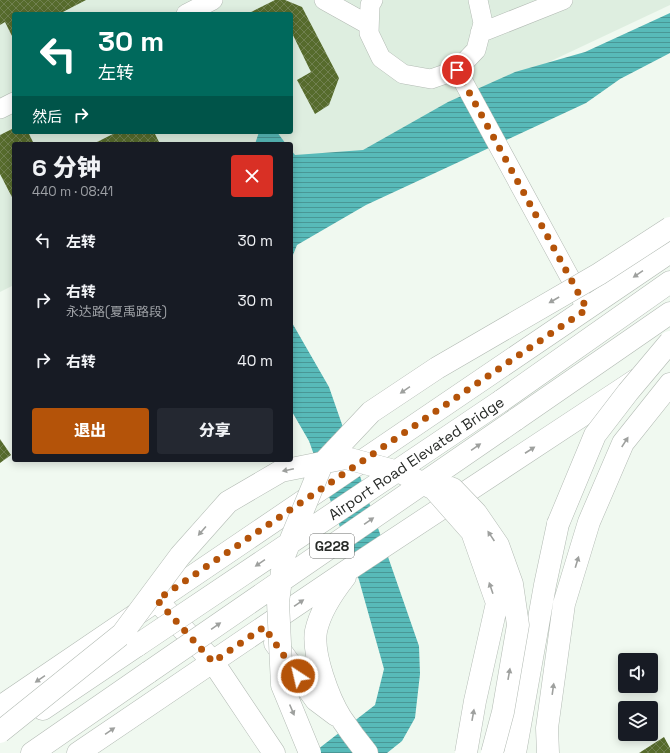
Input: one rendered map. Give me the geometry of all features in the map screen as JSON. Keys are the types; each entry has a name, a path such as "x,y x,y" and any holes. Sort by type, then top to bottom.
{"main road":[{"path":"310,753 282,684 278,602 284,556 322,464 371,412 437,368 599,274 670,228"},
{"path":"0,707 670,252"},
{"name":"Airport Road Elevated Bridge","path":"0,737 501,401 670,282"},
{"name":"Airport Road Elevated Bridge","path":"32,753 670,313"},
{"path":"515,753 542,601 558,524 595,436 628,392 670,342"},
{"path":"78,753 403,533 670,358"},
{"path":"548,753 547,728 564,604 589,522 623,443 670,384"},
{"path":"0,732 122,634 180,556 228,502 281,471 346,458 453,489 476,513 498,545 512,584 518,625 503,712 492,753"},
{"path":"402,473 434,489 472,532 497,603 475,701 466,753"},
{"path":"354,566 336,588 323,612 316,631 316,651 327,690 341,718 367,753"},
{"path":"157,600 213,662 274,753"},
{"path":"264,627 316,700 341,718"}],"lane":[{"path":"190,12 213,0"},
{"path":"324,0 366,24"},
{"path":"373,0 370,5 369,33 381,58 404,74 431,78 457,70 476,50 483,23 478,0"},
{"path":"480,33 563,0"},
{"path":"457,70 587,309"},
{"path":"0,109 12,103"}],"shaded area":[{"path":"0,0 670,0 670,5 451,108 365,156 293,164 293,142 12,142 12,286 0,292"}],"water":[{"path":"670,13 670,53 620,79 586,103 366,205 297,245 293,255 293,152 295,155 363,150 448,102 515,72 585,52"},
{"path":"258,134 278,134 284,142 256,142"},
{"path":"293,324 329,387 419,646 420,674 415,718 402,741 387,753 313,753 375,705 384,669 359,580 309,441 293,413"}],"building":[{"path":"0,0 86,0 63,12 12,12 12,36 5,22 0,25"},
{"path":"275,0 285,0 302,7 339,78 329,105 315,114 297,80 311,72 293,35 293,12 251,12"},
{"path":"12,129 12,134 29,134 33,142 12,142 12,197 0,174 0,135"},
{"path":"113,134 155,134 159,142 97,142"},
{"path":"0,439 11,455 0,463"},
{"path":"664,737 670,748 670,753 639,753 658,741"}],"route":[{"path":"298,676 264,627 213,662 157,600 587,309 457,70"}]}
